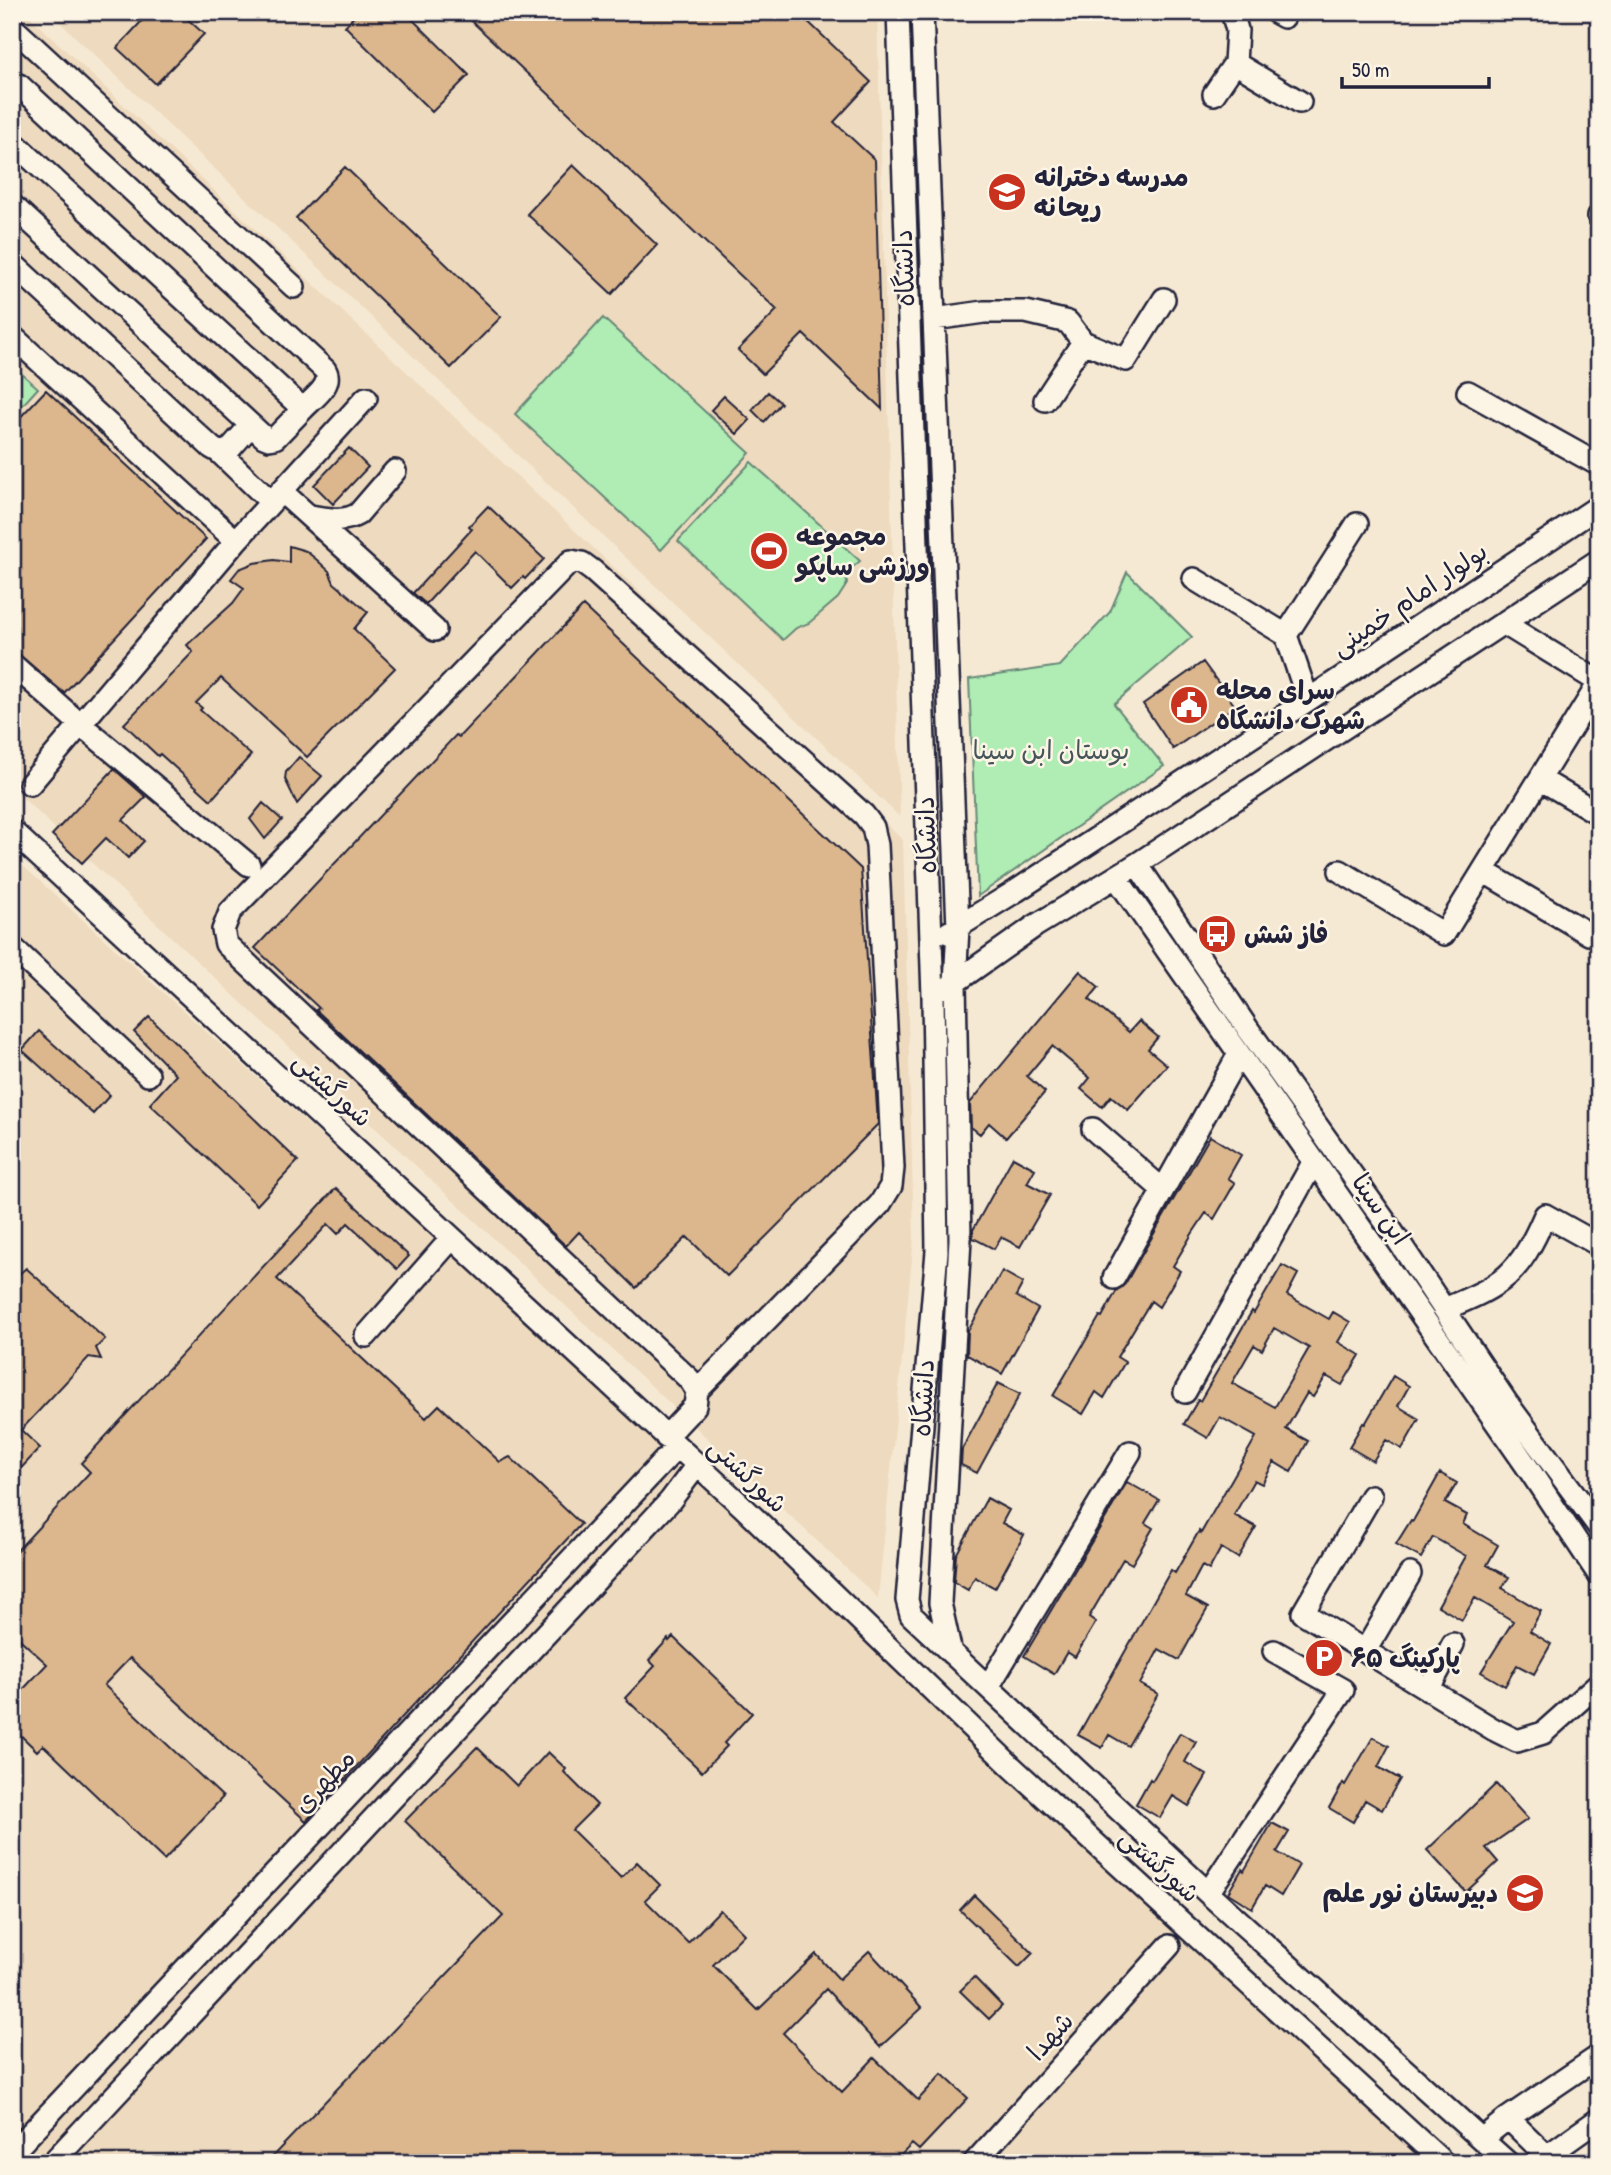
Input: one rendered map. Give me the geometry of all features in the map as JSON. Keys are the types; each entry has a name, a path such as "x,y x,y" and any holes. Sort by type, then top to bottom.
{"street":[{"name":"دانشگاه","path":"898,12 933,996 937,1251 907,1600 911,1615 951,1653"},
{"name":"دانشگاه","path":"922,12 958,928 955,984 960,1239 940,1603 951,1653"},
{"path":"1214,94 1235,63 1237,30 1232,12"},
{"path":"12,27 294,287"},
{"path":"1235,63 1300,102"},
{"path":"12,83 19,85 325,370 329,376 328,383 275,438 264,437 12,205"},
{"path":"12,141 303,409"},
{"path":"12,263 212,448 276,496 309,516 435,629"},
{"path":"934,319 984,312 1026,312 1068,322 1083,342 1126,360 1164,299"},
{"path":"12,336 236,541"},
{"path":"1045,400 1083,342"},
{"path":"1468,392 1599,466"},
{"path":"30,784 236,541 366,398"},
{"path":"219,452 228,451 251,425"},
{"path":"309,516 350,519 358,514 395,471"},
{"name":"بولوار امام خمینی","path":"931,941 958,928 1599,506"},
{"path":"1286,635 1357,524"},
{"path":"933,996 955,984 1035,926 1137,864 1599,560"},
{"name":"مطهری","path":"12,2153 671,1442 695,1406 697,1391 880,1204 891,1186 893,1168 877,845 873,827 864,815 593,571 582,563 571,561 229,912 223,930 226,944 689,1380 697,1391"},
{"path":"1194,579 1286,635 1308,700"},
{"path":"1340,871 1444,934 1599,683 1503,623"},
{"path":"12,664 249,865"},
{"path":"1540,779 1599,814"},
{"name":"شورگشتی","path":"12,831 752,1516 1012,1767 1444,2163"},
{"name":"ابن سینا","path":"1137,864 1248,1029 1387,1224 1507,1403 1599,1527"},
{"path":"1483,871 1589,934"},
{"name":"ابن سینا","path":"1116,877 1528,1468 1599,1575"},
{"path":"12,947 148,1075"},
{"path":"1114,1278 1239,1054"},
{"path":"1093,1129 1163,1191"},
{"path":"1185,1392 1314,1161"},
{"path":"1444,1309 1483,1293 1514,1271 1531,1247 1545,1215 1599,1245"},
{"path":"366,1336 452,1238"},
{"path":"988,1687 1130,1452"},
{"path":"52,2163 670,1501 697,1465"},
{"path":"1371,1496 1303,1613 1493,1730 1517,1741 1543,1734 1599,1683"},
{"path":"1365,1651 1410,1574"},
{"path":"1429,1690 1453,1644"},
{"path":"1208,1893 1343,1690 1273,1651"},
{"path":"951,1653 1208,1893 1508,2163"},
{"name":"شهدا","path":"974,2163 1168,1946"},
{"path":"1483,2138 1599,2056"},
{"path":"1508,2118 1546,2160 1599,2119"}],"shaded area":[{"path":"12,12 25,12 903,840 914,1238 878,1598 12,788"},
{"path":"49,12 877,12 900,817"},
{"path":"12,856 1186,1914 1455,2163 12,2163"}],"green space":[{"path":"603,318 750,453 661,550 515,414"},
{"path":"12,365 38,388 12,417"},
{"name":"مجموعه ورزشی ساپکو","path":"751,462 860,561 846,573 847,584 838,598 809,623 796,628 783,640 678,541"},
{"name":"بوستان ابن سینا","path":"1127,572 1192,637 1114,704 1164,766 978,896 969,679 1060,666 1110,612"}],"building":[{"path":"150,12 180,12 204,34 156,84 117,48"},
{"path":"358,12 405,12 469,75 432,112 345,26"},
{"path":"462,12 798,12 871,82 834,122 875,160 882,409 803,334 763,374 738,350 777,310"},
{"path":"573,165 657,245 612,294 527,214"},
{"path":"345,167 501,317 451,368 296,218"},
{"path":"46,390 206,539 64,693 12,649 12,426"},
{"path":"768,392 781,403 764,422 752,410"},
{"path":"724,396 750,420 737,434 711,410"},
{"path":"349,448 368,467 333,504 314,485"},
{"path":"488,506 544,559 512,588 475,551 426,604 413,593 472,529 469,526"},
{"path":"289,546 306,551 317,560 329,571 334,583 368,612 354,629 395,668 307,757 221,678 196,703 202,708 200,710 251,755 211,800 124,724 193,652 187,645 233,603 244,588 231,579 239,569 274,560 289,562"},
{"path":"583,606 861,869 878,1124 727,1276 687,1237 636,1288 579,1232 566,1246 316,1010 319,1008 255,948 456,735 459,737"},
{"name":"سرای محله شهرک دانشگاه","path":"1203,662 1235,706 1173,749 1143,704"},
{"path":"299,757 322,776 297,804 285,779 286,772"},
{"path":"114,769 146,797 123,820 144,841 128,858 106,838 82,863 52,835"},
{"path":"263,803 282,820 265,839 250,819"},
{"path":"1080,971 1099,987 1089,999 1129,1032 1139,1021 1158,1037 1148,1049 1167,1065 1128,1110 1111,1096 1102,1107 1081,1089 1090,1078 1052,1046 1027,1076 1045,1092 1006,1138 989,1123 980,1134 971,1127 970,1103"},
{"path":"149,1017 298,1161 257,1205 150,1104 176,1075 134,1032"},
{"path":"39,1031 110,1095 93,1114 22,1050"},
{"path":"1210,1136 1241,1155 1228,1178 1235,1183 1214,1219 1206,1213 1192,1234 1173,1266 1180,1271 1159,1307 1151,1301 1117,1357 1125,1362 1104,1398 1096,1392 1083,1414 1053,1396 1100,1316 1102,1317 1117,1290 1125,1284"},
{"path":"1013,1157 1035,1169 1027,1183 1050,1195 1020,1247 1001,1237 994,1249 973,1238 973,1230"},
{"path":"336,1188 409,1256 397,1269 348,1223 338,1234 328,1224 277,1279 426,1418 439,1405 500,1462 510,1457 581,1524 306,1821 130,1658 104,1685 223,1797 164,1860 43,1745 37,1751 12,1727 12,1711 22,1700 17,1696 47,1664 12,1632 12,1556 90,1472 81,1463"},
{"path":"1282,1265 1298,1274 1287,1295 1329,1319 1333,1312 1350,1322 1338,1342 1360,1355 1342,1385 1326,1376 1313,1397 1307,1393 1286,1429 1308,1441 1291,1472 1274,1462 1262,1484 1254,1480 1234,1515 1256,1527 1238,1558 1221,1548 1209,1570 1202,1566 1186,1596 1208,1608 1179,1660 1159,1649 1140,1684 1158,1694 1128,1746 1109,1735 1102,1748 1078,1735 1171,1570 1175,1573 1199,1531 1201,1533 1256,1437 1220,1417 1208,1438 1184,1424 1252,1311 1254,1313","holes":["1274,1328 1309,1348 1275,1407 1232,1383 1254,1345 1262,1350"]},
{"path":"26,1268 105,1339 96,1348 101,1359 89,1357 21,1430 40,1448 12,1478 12,1274 18,1275"},
{"path":"1002,1271 1023,1283 1016,1296 1038,1309 1002,1374 967,1355 968,1331"},
{"path":"1393,1376 1409,1386 1398,1406 1419,1419 1402,1449 1386,1440 1373,1461 1349,1447"},
{"path":"998,1383 1020,1394 977,1473 961,1465 962,1449"},
{"path":"1440,1473 1457,1483 1445,1503 1467,1515 1463,1524 1498,1545 1487,1565 1509,1577 1502,1588 1541,1611 1530,1631 1551,1644 1534,1674 1517,1665 1505,1686 1481,1672 1513,1621 1475,1598 1462,1620 1438,1606 1466,1556 1433,1537 1421,1558 1396,1544 1411,1520 1413,1521"},
{"path":"1127,1482 1159,1500 1145,1523 1153,1528 1132,1564 1123,1559 1089,1617 1096,1622 1075,1657 1067,1652 1054,1674 1024,1656"},
{"path":"987,1498 1009,1510 1002,1523 1024,1535 995,1588 975,1577 968,1590 954,1582 956,1555"},
{"path":"673,1637 752,1713 724,1743 727,1746 702,1772 625,1698 655,1666 649,1660"},
{"path":"1180,1733 1196,1742 1185,1762 1207,1775 1189,1806 1173,1796 1160,1818 1136,1804"},
{"path":"1373,1737 1389,1746 1378,1767 1400,1779 1382,1810 1365,1800 1353,1822 1329,1808"},
{"path":"477,1747 517,1786 548,1752 597,1805 572,1830 621,1878 637,1862 660,1885 645,1900 688,1943 720,1910 744,1934 713,1965 758,2010 816,1954 839,1979 869,1951 922,2008 880,2047 826,1989 783,2033 842,2092 874,2058 918,2100 942,2074 968,2098 919,2150 912,2144 893,2163 266,2163 503,1916 405,1821"},
{"path":"1496,1784 1528,1819 1486,1848 1498,1862 1466,1892 1427,1850"},
{"path":"1272,1823 1289,1832 1277,1852 1299,1865 1281,1896 1265,1886 1252,1908 1228,1893"},
{"path":"974,1895 1033,1953 1019,1967 960,1910"},
{"path":"974,1977 1002,2006 989,2019 960,1991"}],"place":[{"name":"مدرسه دخترانه ریحانه","path":"1007,192"},
{"name":"مجموعه ورزشی ساپکو","path":"769,551"},
{"name":"سرای محله شهرک دانشگاه","path":"1189,705"},
{"name":"فاز شش","path":"1217,934"},
{"name":"پارکینگ ۶۵","path":"1324,1658"},
{"name":"دبیرستان نور علم","path":"1525,1893"}]}
